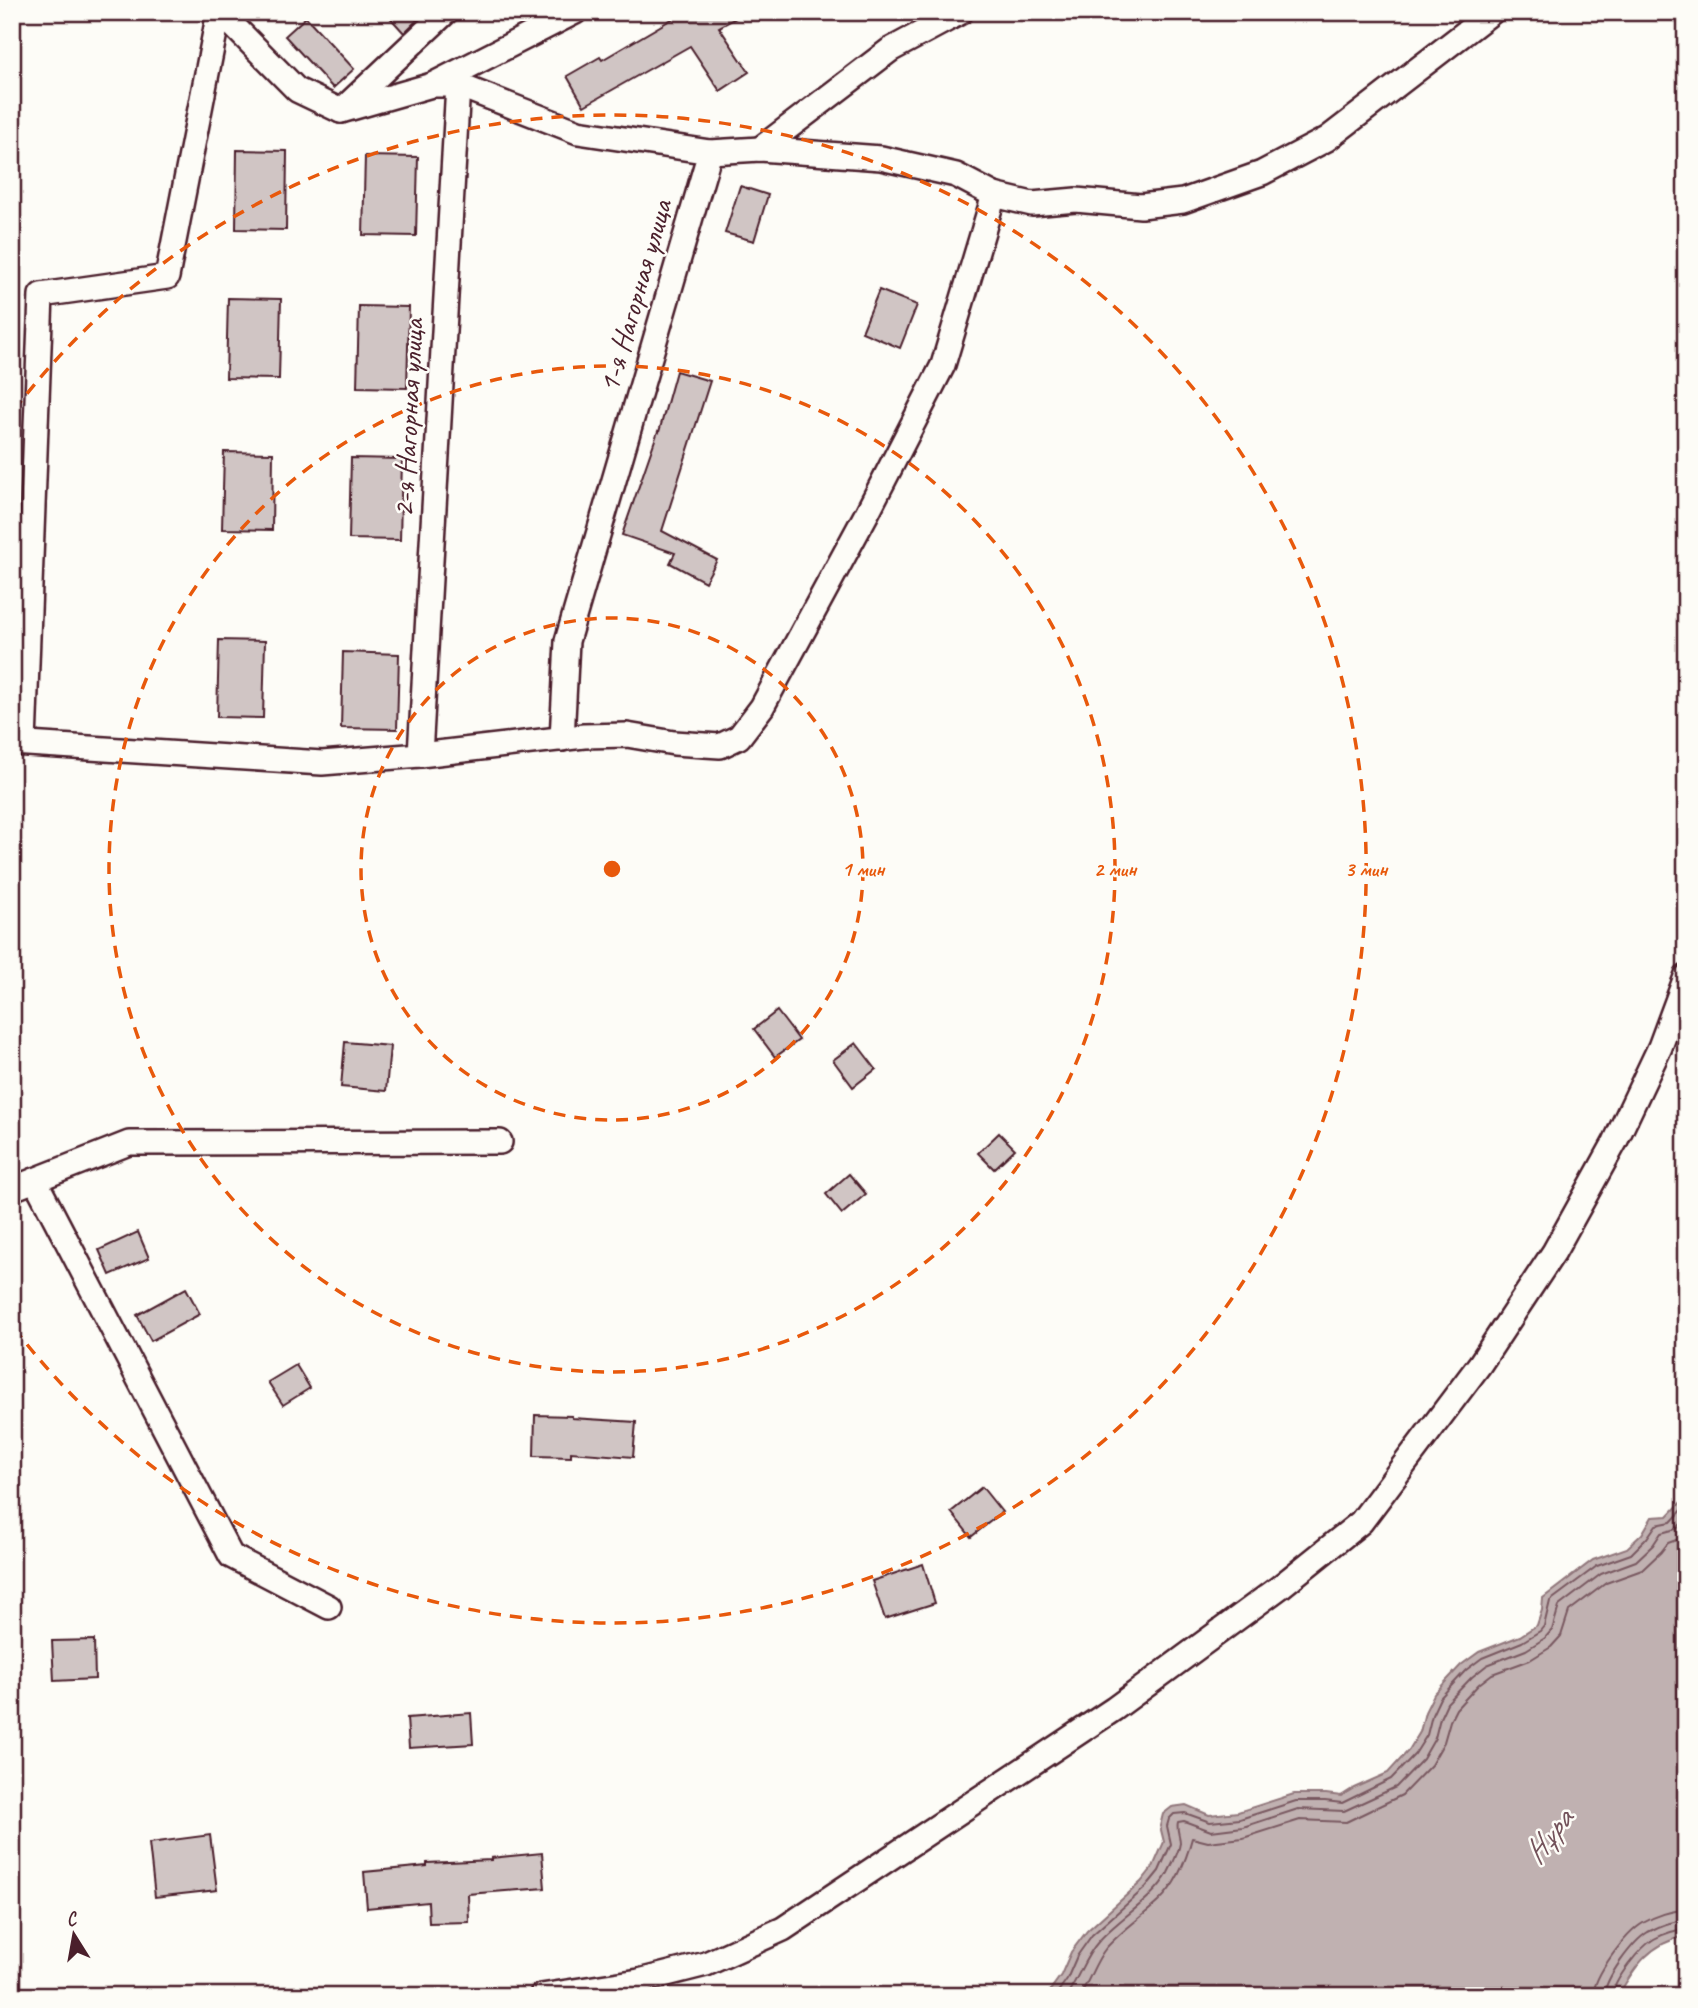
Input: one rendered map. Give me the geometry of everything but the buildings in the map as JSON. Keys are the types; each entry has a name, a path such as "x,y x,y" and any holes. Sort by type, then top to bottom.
{"street":[{"path":"219,12 298,90 341,111 432,85 575,12"},
{"path":"219,12 166,277 41,295 18,743 322,763 562,739 627,735 674,743 720,746 739,737 769,695 943,365 995,195"},
{"path":"341,111 446,12"},
{"path":"760,149 890,50 961,12"},
{"path":"432,85 458,85 578,132 710,152 760,149 881,158 956,175 995,195 1032,204 1076,200 1140,206 1183,201 1262,173 1327,139 1492,12"},
{"name":"2-я Нагорная улица","path":"420,755 458,85"},
{"name":"1-я Нагорная улица","path":"562,739 567,640 710,152"},
{"path":"541,1996 639,1981 706,1964 783,1929 1114,1709 1280,1587 1361,1522 1480,1364 1554,1252 1615,1142 1660,1047 1686,977"},
{"path":"12,1189 129,1143 500,1142"},
{"path":"35,1180 231,1556 328,1607"}],"water":[{"name":"Нұра","path":"1686,1497 1686,1936 1663,1944 1645,1957 1618,1996 1046,1996 1061,1975 1071,1952 1087,1931 1141,1882 1153,1867 1164,1842 1160,1826 1163,1814 1172,1807 1186,1805 1209,1815 1238,1812 1294,1794 1341,1796 1388,1773 1409,1750 1420,1732 1425,1712 1434,1694 1461,1665 1479,1652 1520,1636 1537,1625 1543,1598 1593,1560 1627,1548 1642,1534 1652,1517 1668,1516"}]}
